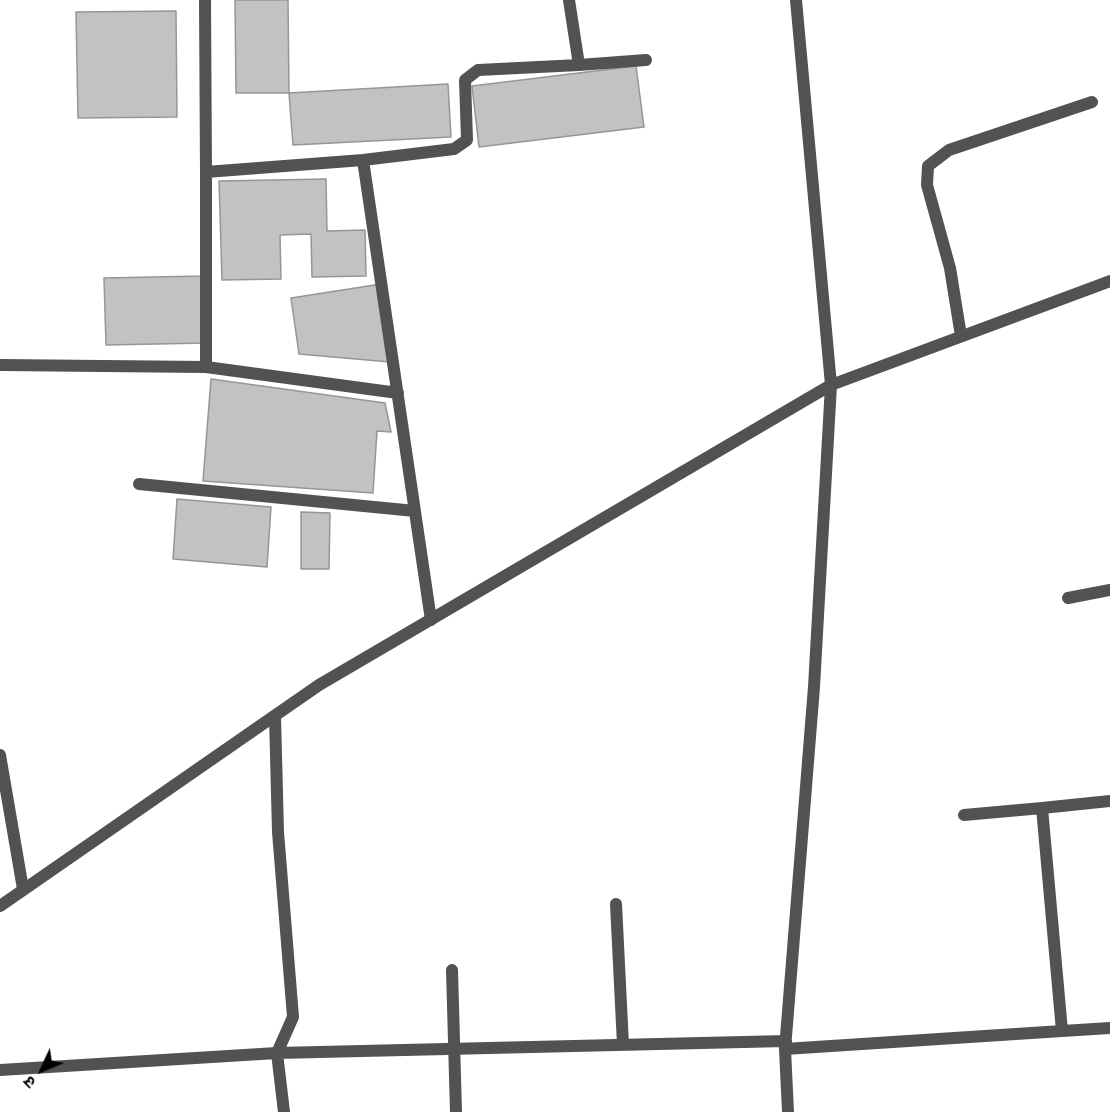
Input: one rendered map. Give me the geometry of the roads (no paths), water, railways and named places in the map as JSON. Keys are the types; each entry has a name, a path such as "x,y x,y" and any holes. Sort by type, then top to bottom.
{"street":[{"path":"205,0 206,367"},
{"path":"569,0 579,65"},
{"path":"788,1112 786,1045 814,687 831,385 796,0"},
{"path":"206,172 363,160 454,149 467,140 465,81 478,70 646,60"},
{"path":"961,336 950,268 927,185 928,166 950,150 1092,102"},
{"path":"363,160 431,620"},
{"path":"0,906 319,686 831,385 1110,281"},
{"path":"0,364 206,367 398,393"},
{"path":"139,484 415,511"},
{"path":"1068,598 1110,590"},
{"path":"275,716 278,832 293,1017 278,1053 284,1112"},
{"path":"0,755 23,889"},
{"path":"963,815 1110,801"},
{"path":"1042,808 1062,1031"},
{"path":"616,904 623,1045"},
{"path":"452,970 456,1112"},
{"path":"0,1070 278,1053 623,1045 786,1045 1110,1028"}]}
